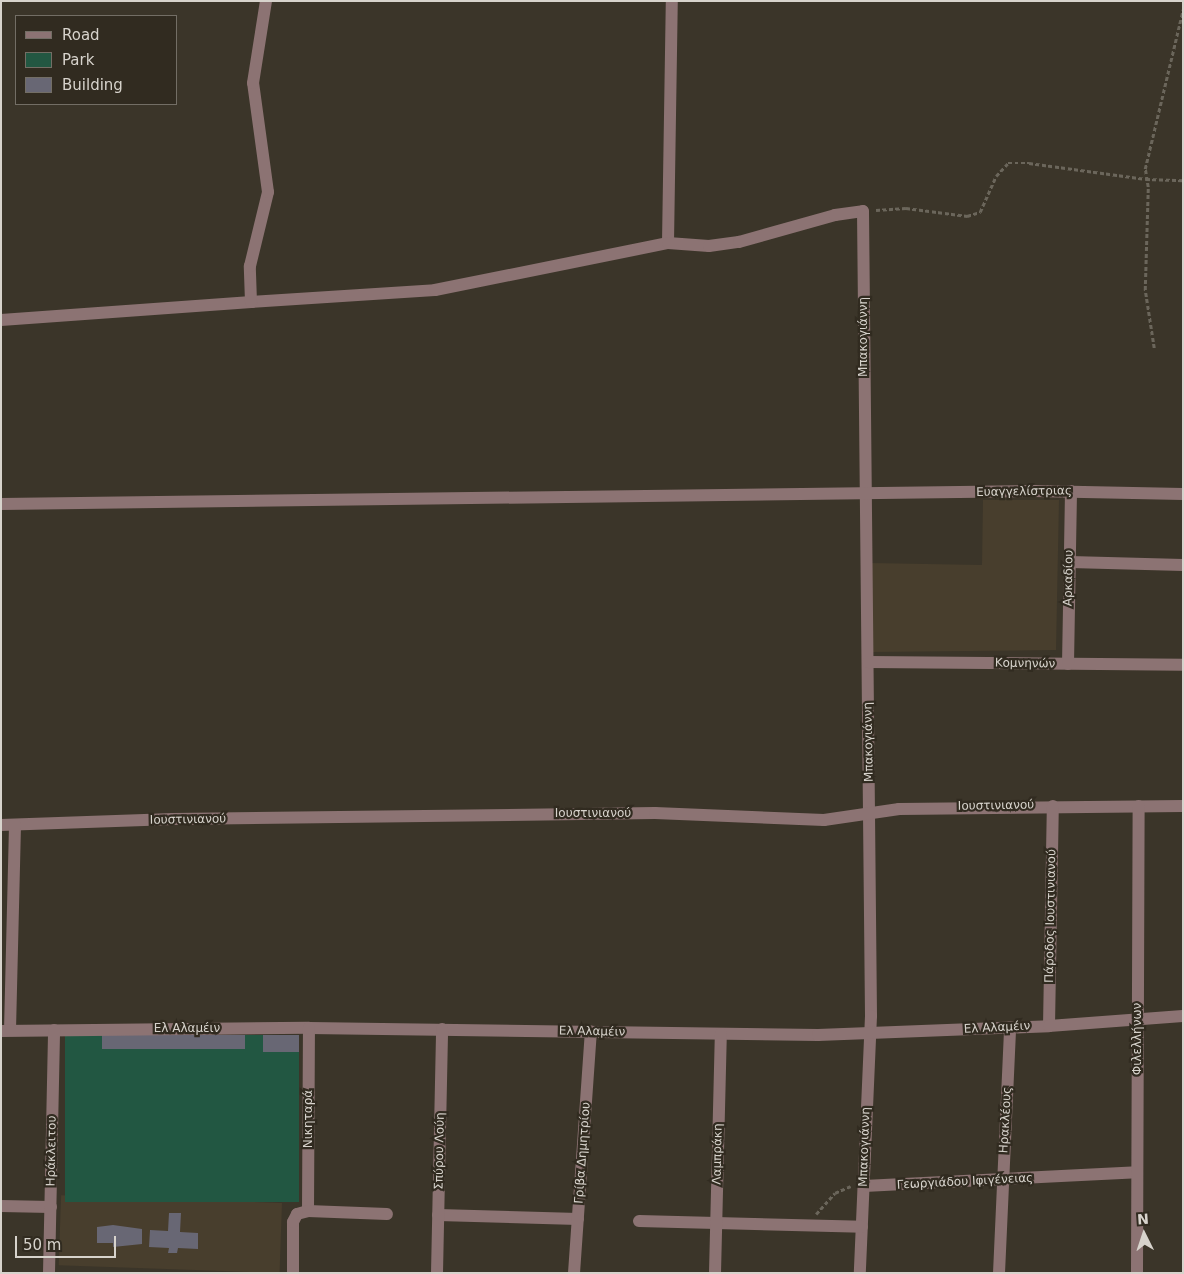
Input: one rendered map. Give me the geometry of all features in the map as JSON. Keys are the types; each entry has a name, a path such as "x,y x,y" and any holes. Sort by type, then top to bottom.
{"street":[{"path":"251,302 250,266 268,192 253,83 266,1"},
{"path":"668,243 672,1"},
{"path":"1,320 435,290 668,243 733,243 835,215 863,212"},
{"name":"Μπακογιάννη","path":"860,1273 870,1033 870,814 863,212"},
{"name":"Ευαγγελίστριας","path":"1,504 1071,491 1183,494"},
{"name":"Αρκαδίου","path":"1068,664 1071,491"},
{"path":"1070,562 1183,565"},
{"name":"Κομνηνών","path":"868,662 1183,665"},
{"name":"Πάροδος Ιουστινιανού","path":"1049,1026 1053,806"},
{"name":"Φιλελλήνων","path":"1138,806 1138,1273"},
{"name":"Ιουστινιανού","path":"1,826 398,815 646,814 824,820 899,808 1183,806"},
{"path":"6,1030 15,825"},
{"name":"Ελ Αλαμέιν","path":"6,1030 309,1028 721,1034 870,1033 1049,1026 1183,1016"},
{"name":"Νικηταρά","path":"308,1211 309,1028"},
{"name":"Ηρακλέους","path":"999,1273 1010,1028"},
{"name":"Σπύρου Λούη","path":"437,1273 442,1029"},
{"name":"Ηράκλειτου","path":"49,1273 54,1030"},
{"name":"Γρίβα Δημητρίου","path":"574,1273 591,1032"},
{"name":"Λαμπράκη","path":"715,1273 721,1034"},
{"name":"Γεωργιάδου Ιφιγένειας","path":"864,1186 1137,1172"},
{"path":"1,1206 51,1206"},
{"path":"293,1273 295,1216 308,1211 387,1214"},
{"path":"438,1216 578,1219"},
{"path":"639,1221 862,1227"}],"path":[{"path":"1154,348 1145,290 1146,159 1183,9"},
{"path":"863,212 906,208 967,216 980,212 996,176 1008,163 1029,162 1146,179 1183,180"},
{"path":"813,1226 819,1209 835,1193 850,1186 864,1186"}],"shaded area":[{"path":"983,500 1059,500 1056,650 872,652 870,563 982,565"},
{"path":"61,1195 282,1203 280,1273 59,1265"}],"green space":[{"path":"65,1035 299,1035 299,1202 65,1202"}],"building":[{"path":"102,1035 245,1035 245,1049 102,1049"},
{"path":"263,1035 299,1035 299,1052 263,1052"},
{"path":"169,1213 181,1213 180,1232 198,1233 198,1249 178,1248 177,1253 168,1253 169,1248 149,1247 150,1230 168,1231"},
{"path":"113,1225 142,1229 142,1244 113,1247 113,1243 97,1243 97,1227"}]}
